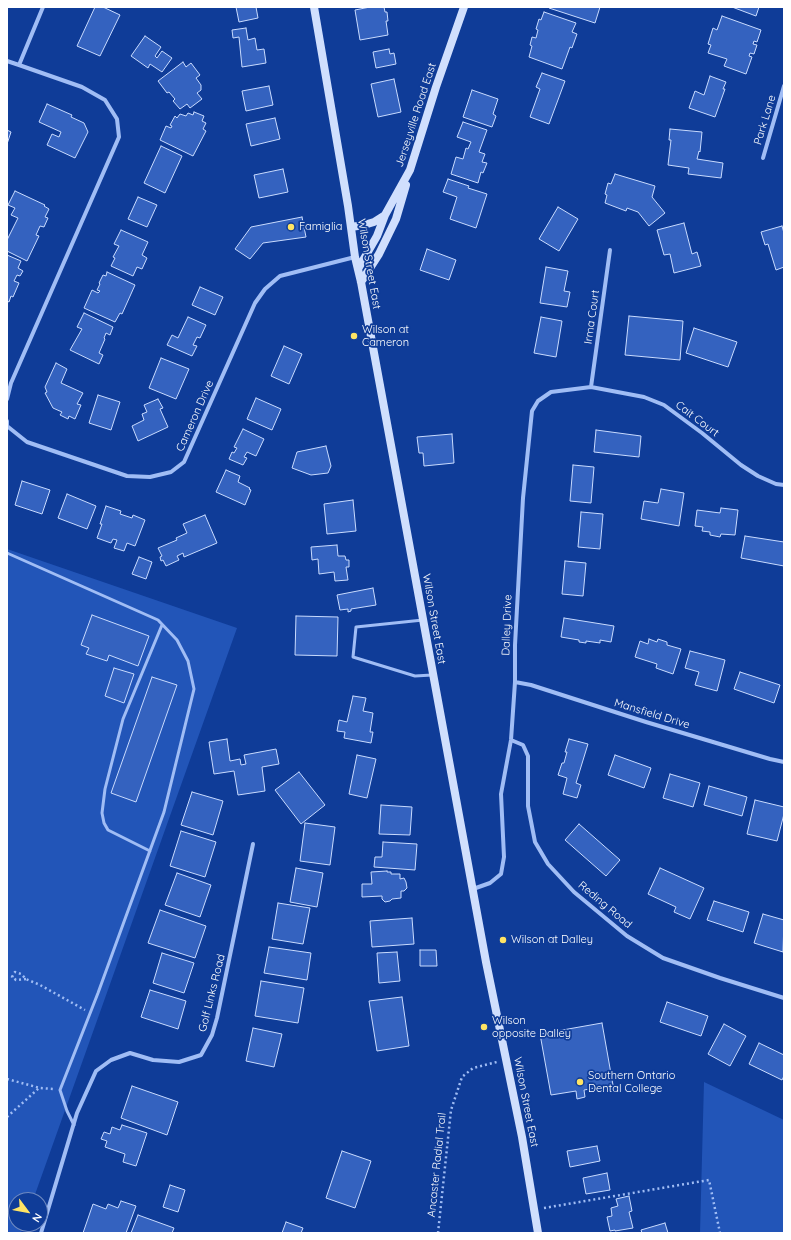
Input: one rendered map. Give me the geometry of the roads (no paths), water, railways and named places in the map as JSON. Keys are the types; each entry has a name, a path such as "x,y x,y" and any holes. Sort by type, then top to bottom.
{"main road":[{"name":"Wilson Street East","path":"314,7 355,257 361,282 472,889 522,1137 538,1233"},
{"name":"Jerseyville Road East","path":"358,269 377,236 385,215 410,170 436,87 464,7"},
{"path":"361,282 379,254 396,219 410,170"},
{"path":"351,227 364,226 385,215"}],"street":[{"path":"19,65 43,7"},
{"path":"7,61 82,88 105,100 117,119 119,137 14,376 7,399"},
{"name":"Park Lane","path":"763,158 784,86"},
{"name":"Irma Court","path":"591,387 610,250"},
{"name":"Cameron Drive","path":"7,421 7,426 27,442 127,476 150,477 171,472 184,462 255,303 265,289 280,276 355,257"},
{"name":"Cait Court","path":"591,387 644,397 664,405 702,432 741,465 776,484 784,485"},
{"name":"Dalley Drive","path":"472,889 490,883 501,874 504,856 502,794 511,740 523,498 532,411 538,401 551,392 591,387"},
{"name":"Mansfield Drive","path":"515,682 531,685 770,759 784,762"},
{"name":"Reding Road","path":"511,740 523,745 528,756 528,806 535,842 548,864 574,892 627,936 663,958 784,998"},
{"name":"Golf Links Road","path":"41,1233 74,1125 96,1071 111,1060 130,1053 153,1060 179,1062 201,1055 212,1035 217,1018 254,844"}],"lane":[{"path":"7,553 158,620 177,640 188,661 194,689 164,812 90,1014 60,1090 67,1111 74,1125"},
{"path":"423,620 356,627 353,657 415,676 433,674"},
{"path":"150,851 108,830 104,823 102,813 105,789 123,719 162,624"}],"place":[{"name":"Famiglia","path":"291,227"},
{"name":"Wilson at Cameron","path":"354,336"},
{"name":"Wilson at Dalley","path":"503,940"},
{"name":"Wilson opposite Dalley","path":"484,1027"},
{"name":"Southern Ontario Dental College","path":"580,1082"}]}
